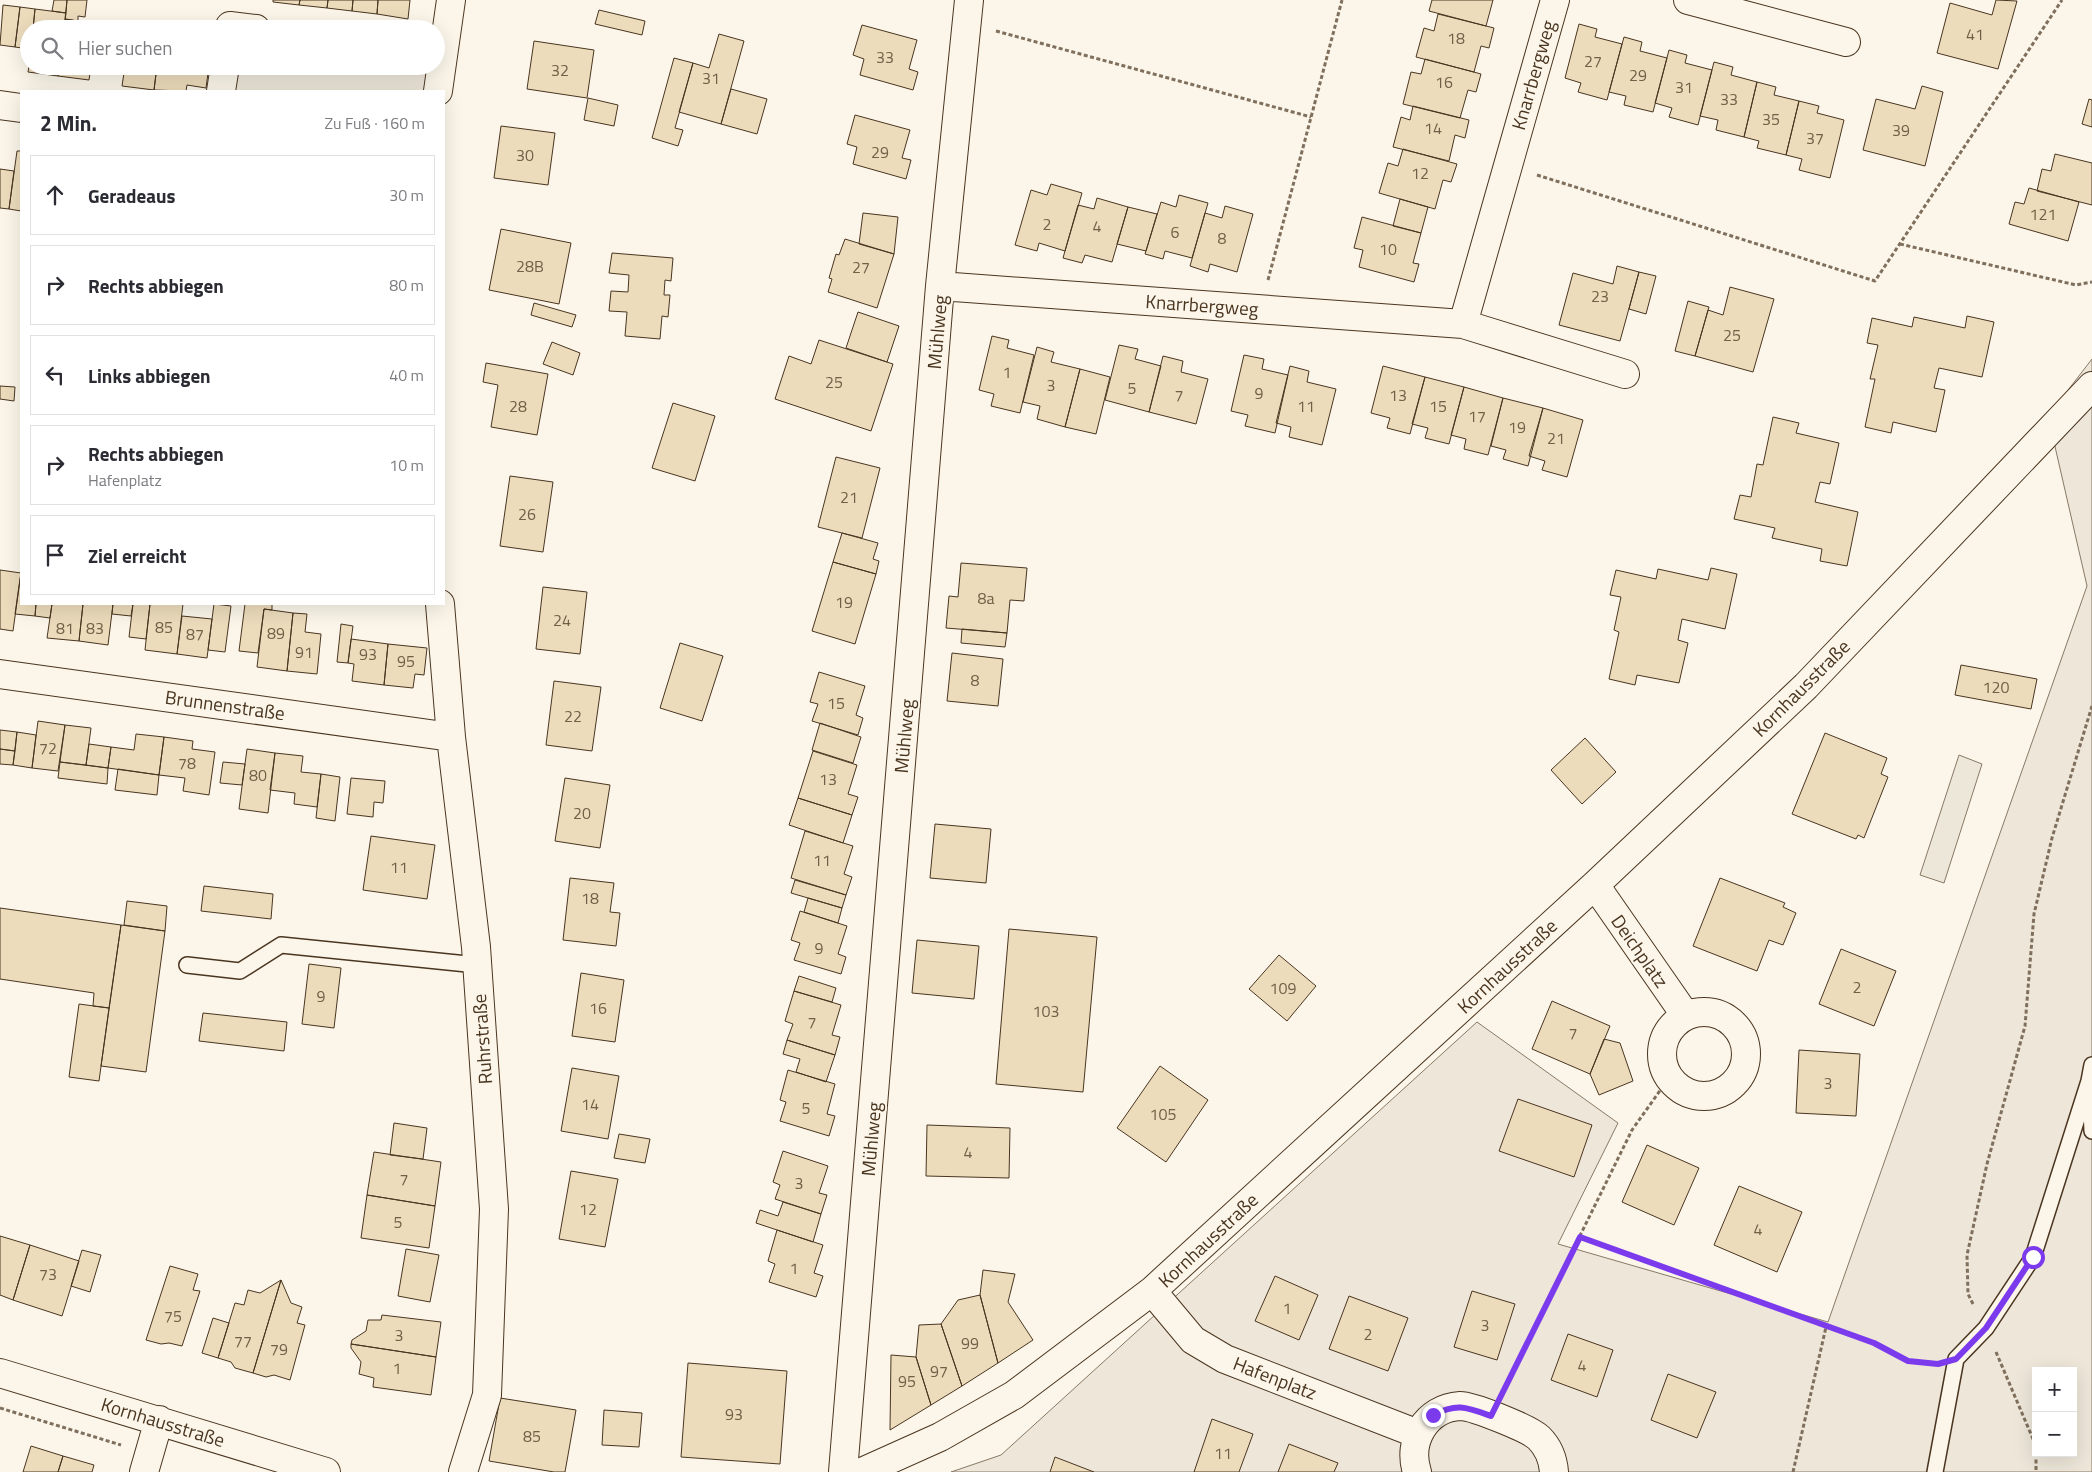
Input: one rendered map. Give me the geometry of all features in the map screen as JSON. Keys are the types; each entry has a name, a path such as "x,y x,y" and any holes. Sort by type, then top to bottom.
{"street":[{"path":"445,28 451,0"},
{"name":"Knarrbergweg","path":"1463,324 1554,0"},
{"path":"1688,0 1846,42"},
{"name":"Mühlweg","path":"843,1472 940,286 968,11"},
{"path":"221,90 224,75"},
{"path":"438,90 439,75"},
{"path":"0,105 20,108"},
{"name":"Knarrbergweg","path":"940,286 1463,324 1626,374"},
{"name":"Kornhausstraße","path":"862,1472 940,1437 1014,1395 1152,1291 1594,885 1806,686 2092,386"},
{"name":"Ruhrstraße","path":"440,605 451,737 477,965 493,1219 487,1395 463,1472"},
{"name":"Brunnenstraße","path":"0,674 451,737"},
{"name":"Deichplatz","path":"1594,885 1686,1016"},
{"path":"1708,1012 1722,1016 1733,1024 1742,1035 1746,1049 1745,1063 1740,1076 1730,1087 1712,1095 1692,1094 1679,1088 1670,1078 1663,1060 1664,1040 1670,1028 1686,1016 1694,1013 1708,1012"},
{"name":"Hafenplatz","path":"1152,1291 1193,1340 1225,1359 1418,1434"},
{"name":"Kornhausstraße","path":"0,1373 326,1472"},
{"path":"1417,1472 1413,1456 1418,1434 1433,1415 1447,1408 1463,1406 1537,1436 1548,1448 1554,1472"},
{"path":"144,1472 159,1420"}],"lane":[{"path":"187,965 240,971 281,945 477,965"},
{"path":"2092,1065 2090,1081 2092,1131"},
{"path":"1934,1472 1956,1359 1986,1328 2033,1257 2090,1081"}],"path":[{"path":"1260,309 1342,0"},
{"path":"1508,166 1875,281 2062,0"},
{"path":"968,11 1311,117"},
{"path":"1900,244 2076,285 2092,282"},
{"path":"2032,1437 1986,1328 1968,1294 1967,1255 1987,1164 2024,1026 2034,914 2052,838 2092,706"},
{"path":"1491,1416 1632,1130 1670,1078"},
{"path":"1580,1237 1874,1343 1908,1361 1938,1364 1956,1359"},
{"path":"1793,1472 1826,1327"},
{"path":"2036,1457 2036,1472"}],"shaded area":[{"path":"234,75 428,75 429,78 428,90 232,90"},
{"path":"2092,359 2092,1472 951,1472 1001,1455 1477,1022 1618,1123 1558,1244 1828,1322 2087,586 2048,416"},
{"path":"1959,755 1982,764 1944,883 1920,875"}],"building":[{"path":"54,0 67,0 66,13 52,11"},
{"path":"67,0 87,0 85,17 78,16 78,20 65,19"},
{"path":"273,0 300,0 299,5 273,2"},
{"path":"300,0 328,0 327,8 299,5"},
{"path":"328,0 353,0 352,11 327,8"},
{"path":"353,0 378,0 377,14 352,11"},
{"path":"378,0 410,0 408,19 377,14"},
{"path":"1432,0 1493,0 1486,26 1429,11"},
{"path":"1996,0 2017,1 1998,69 1937,53 1950,3 1992,15"},
{"path":"3,5 20,7 15,47 0,45"},
{"path":"20,7 35,9 34,20 20,20 20,48 15,47"},
{"path":"35,9 66,13 65,20 34,20"},
{"path":"599,10 645,21 642,35 595,24"},
{"path":"1438,14 1494,28 1489,48 1481,46 1474,72 1416,57 1424,28 1434,31"},
{"path":"1579,24 1597,29 1595,37 1622,44 1607,100 1578,92 1581,83 1565,78"},
{"path":"862,25 917,40 909,69 918,72 913,90 860,75 864,59 853,55"},
{"path":"719,34 744,41 721,124 679,112 693,63 709,68"},
{"path":"1624,37 1642,42 1640,51 1667,58 1653,112 1624,105 1626,96 1609,92"},
{"path":"534,41 594,50 587,98 527,89"},
{"path":"1669,50 1687,55 1685,63 1712,70 1698,125 1669,117 1672,108 1655,103"},
{"path":"674,58 693,63 675,128 683,130 678,146 652,138"},
{"path":"1425,59 1481,74 1476,92 1468,90 1460,118 1403,104 1411,72 1421,74"},
{"path":"1714,62 1733,67 1731,75 1757,82 1744,137 1716,130 1718,120 1700,116"},
{"path":"58,75 90,75 89,80"},
{"path":"124,75 156,75 154,90 122,86"},
{"path":"156,75 208,75 206,88 187,85 186,90 154,90"},
{"path":"1757,82 1776,87 1774,95 1799,101 1786,155 1757,148 1759,141 1744,137"},
{"path":"1922,86 1943,92 1925,166 1863,150 1876,99 1915,109"},
{"path":"731,89 767,99 757,134 721,124"},
{"path":"588,98 618,105 614,126 584,120"},
{"path":"2089,99 2092,100 2092,127 2082,124"},
{"path":"1799,101 1819,106 1817,113 1844,120 1830,178 1799,170 1802,159 1786,155"},
{"path":"1413,106 1469,120 1465,138 1455,135 1449,161 1393,147 1401,117 1410,120"},
{"path":"855,115 910,130 902,158 911,160 906,179 853,164 857,147 847,144"},
{"path":"501,126 555,133 548,185 494,178"},
{"path":"1403,149 1457,164 1451,182 1443,180 1435,209 1379,193 1388,163 1398,166"},
{"path":"17,151 20,151 20,211 9,209"},
{"path":"2055,154 2092,163 2092,205 2037,191 2042,169 2051,171"},
{"path":"0,169 14,171 9,209 0,208"},
{"path":"1051,184 1082,193 1065,251 1039,243 1037,251 1015,245 1031,190 1047,195"},
{"path":"2029,188 2079,202 2068,241 2009,224 2015,202 2024,204"},
{"path":"1179,195 1208,203 1192,258 1165,251 1163,259 1145,254 1161,202 1176,207"},
{"path":"1097,198 1128,207 1112,262 1085,255 1082,263 1063,258 1078,205 1094,209"},
{"path":"1400,199 1428,207 1421,233 1393,226"},
{"path":"1225,206 1253,214 1237,272 1210,264 1208,272 1190,266 1205,213 1222,218"},
{"path":"1128,207 1157,214 1146,251 1117,244"},
{"path":"863,213 898,217 894,254 859,244"},
{"path":"1362,217 1421,233 1413,263 1419,264 1414,282 1359,267 1363,250 1354,248"},
{"path":"501,229 571,243 559,304 489,290"},
{"path":"845,239 894,254 877,308 828,292 832,279 829,278 836,254 839,255"},
{"path":"612,253 673,258 671,281 665,280 664,295 670,295 668,317 662,316 660,339 625,336 627,312 609,311 611,291 628,292 629,275 609,273"},
{"path":"1617,266 1639,272 1620,341 1559,325 1573,273 1613,284"},
{"path":"1639,272 1656,276 1646,314 1629,309"},
{"path":"1730,287 1774,299 1753,372 1695,356 1708,310 1723,315"},
{"path":"1688,301 1709,307 1695,356 1675,351"},
{"path":"534,303 576,315 572,327 531,315"},
{"path":"858,312 899,326 887,362 846,348"},
{"path":"1967,316 1994,322 1982,377 1939,368 1934,388 1945,390 1936,432 1893,422 1891,433 1865,427 1875,379 1870,379 1878,345 1867,343 1872,318 1912,327 1914,317 1965,328"},
{"path":"992,336 1009,340 1007,348 1034,355 1020,413 991,406 994,394 979,390"},
{"path":"819,340 893,364 871,431 775,399 789,356 811,364"},
{"path":"552,342 580,353 573,375 543,364"},
{"path":"1119,345 1138,349 1135,359 1161,366 1149,412 1105,400"},
{"path":"1037,347 1054,352 1051,362 1080,369 1065,427 1037,419 1040,406 1023,402"},
{"path":"1244,355 1264,359 1262,369 1288,375 1275,433 1245,426 1248,415 1231,411"},
{"path":"1163,356 1183,361 1181,372 1208,379 1196,424 1149,412"},
{"path":"486,363 548,374 537,435 491,427 498,385 483,382"},
{"path":"1290,366 1309,371 1307,382 1336,389 1322,445 1289,437 1291,427 1276,423"},
{"path":"1383,366 1425,377 1410,434 1387,428 1390,418 1371,413"},
{"path":"1080,369 1110,377 1096,434 1065,427"},
{"path":"1425,377 1464,387 1449,444 1425,438 1428,428 1412,424"},
{"path":"0,386 15,387 14,401 0,399"},
{"path":"1464,387 1503,398 1488,455 1464,449 1466,439 1451,435"},
{"path":"1503,398 1543,408 1528,466 1503,459 1506,450 1491,446"},
{"path":"673,403 715,416 695,481 652,468"},
{"path":"1543,408 1583,420 1567,477 1542,470 1545,461 1529,456"},
{"path":"1773,417 1799,423 1796,433 1839,443 1830,484 1820,482 1815,502 1858,512 1847,566 1820,561 1822,549 1772,538 1775,528 1734,519 1740,495 1751,497 1757,464 1763,465"},
{"path":"836,457 880,468 862,538 818,527"},
{"path":"510,476 553,482 543,552 500,546"},
{"path":"842,533 878,543 873,559 879,561 876,574 833,562"},
{"path":"833,562 876,574 855,644 812,631"},
{"path":"961,563 1027,568 1024,601 1010,600 1007,633 946,628 949,596 958,597"},
{"path":"1711,568 1737,574 1725,629 1682,619 1678,640 1688,643 1679,683 1637,675 1635,685 1609,679 1619,632 1614,630 1621,597 1610,595 1616,570 1656,579 1658,569 1708,580"},
{"path":"0,570 20,573 13,631 0,629"},
{"path":"20,579 20,605 36,605 35,616 15,614"},
{"path":"543,587 587,592 580,654 536,649"},
{"path":"36,605 52,605 50,618 35,616"},
{"path":"52,605 83,605 79,641 47,638"},
{"path":"83,605 113,605 108,645 79,641"},
{"path":"113,605 133,605 131,616 112,614"},
{"path":"133,605 150,605 146,639 129,637"},
{"path":"150,605 183,605 177,654 145,650"},
{"path":"214,605 231,606 225,652 208,650"},
{"path":"245,605 272,605 272,610 264,609 258,653 239,651"},
{"path":"264,609 293,613 287,671 257,667"},
{"path":"293,613 307,614 305,632 321,634 317,674 287,671"},
{"path":"182,616 212,619 207,658 177,654"},
{"path":"341,624 353,626 348,663 337,662"},
{"path":"962,629 1007,633 1005,647 961,643"},
{"path":"351,639 388,644 384,685 352,681 354,664 348,663"},
{"path":"680,643 723,656 702,721 660,708"},
{"path":"388,644 427,648 424,675 415,674 413,688 384,685"},
{"path":"952,653 1003,659 998,706 947,701"},
{"path":"1961,665 2037,679 2031,709 1955,695"},
{"path":"819,672 865,686 856,715 863,718 858,735 812,721 818,704 810,702"},
{"path":"554,681 601,687 592,751 546,745"},
{"path":"38,721 65,725 58,771 32,768"},
{"path":"820,723 861,737 853,763 812,750"},
{"path":"65,725 91,728 86,765 60,762"},
{"path":"0,730 17,732 15,751 0,749"},
{"path":"17,732 36,735 32,768 13,765"},
{"path":"1825,733 1887,758 1881,774 1888,777 1864,838 1858,835 1856,839 1792,814"},
{"path":"136,734 164,737 159,775 108,768 111,747 134,750"},
{"path":"164,737 193,741 192,749 215,752 209,795 183,791 185,778 159,775"},
{"path":"1585,738 1616,772 1582,804 1551,770"},
{"path":"89,744 111,747 108,768 86,765"},
{"path":"0,749 15,751 13,765 0,764"},
{"path":"247,749 275,753 268,813 239,809"},
{"path":"813,751 857,765 848,794 858,797 852,815 798,798"},
{"path":"275,753 303,756 301,772 321,774 317,807 294,804 295,793 270,790"},
{"path":"60,762 108,768 107,784 58,778"},
{"path":"223,762 245,764 242,785 220,783"},
{"path":"118,769 159,775 157,795 115,790"},
{"path":"321,774 340,777 335,821 316,818"},
{"path":"351,778 385,781 383,803 374,802 373,817 347,814"},
{"path":"565,778 610,785 600,848 555,841"},
{"path":"798,798 852,815 843,843 789,825"},
{"path":"935,824 991,829 986,883 930,878"},
{"path":"805,831 853,846 844,874 852,877 846,895 791,878"},
{"path":"371,836 435,845 427,899 363,890"},
{"path":"570,878 614,883 610,912 620,913 616,946 563,940"},
{"path":"1720,878 1785,903 1783,907 1796,913 1783,945 1769,940 1757,971 1693,946"},
{"path":"795,880 846,895 842,908 791,893"},
{"path":"204,886 273,894 271,919 201,911"},
{"path":"808,898 842,908 838,923 804,912"},
{"path":"127,901 167,906 165,931 124,925"},
{"path":"0,908 121,925 109,1008 93,1006 94,993 0,979"},
{"path":"800,911 847,926 838,954 846,957 841,974 794,960 800,943 791,940"},
{"path":"121,925 165,931 146,1072 101,1066"},
{"path":"1009,929 1097,937 1083,1092 996,1084"},
{"path":"917,940 979,946 974,999 912,993"},
{"path":"1841,949 1896,971 1874,1026 1819,1004"},
{"path":"1279,955 1316,986 1287,1021 1249,989"},
{"path":"309,964 341,968 334,1028 302,1024"},
{"path":"581,973 624,980 615,1042 572,1036"},
{"path":"799,976 836,988 832,1002 794,991"},
{"path":"794,991 841,1005 832,1035 840,1037 835,1055 787,1040 793,1024 785,1021"},
{"path":"1552,1001 1610,1026 1590,1074 1532,1049"},
{"path":"79,1004 109,1008 99,1081 69,1077"},
{"path":"203,1013 287,1022 284,1051 199,1041"},
{"path":"1604,1039 1620,1043 1633,1081 1599,1095 1590,1074"},
{"path":"787,1040 835,1055 826,1082 796,1072 800,1059 783,1054"},
{"path":"1799,1050 1860,1054 1856,1116 1796,1113"},
{"path":"1160,1066 1208,1100 1166,1162 1117,1128"},
{"path":"572,1068 619,1076 608,1139 561,1131"},
{"path":"788,1070 835,1084 827,1114 835,1116 829,1136 780,1121 786,1102 780,1100"},
{"path":"1518,1099 1592,1125 1574,1177 1499,1151"},
{"path":"394,1123 427,1128 423,1159 390,1155"},
{"path":"927,1125 1010,1128 1009,1178 926,1176"},
{"path":"619,1134 650,1139 645,1163 614,1158"},
{"path":"1647,1145 1699,1168 1674,1225 1622,1202"},
{"path":"783,1151 828,1166 819,1193 827,1195 821,1214 775,1199 780,1185 773,1182"},
{"path":"374,1152 441,1162 435,1206 367,1195"},
{"path":"571,1171 618,1179 605,1247 559,1239"},
{"path":"1739,1186 1802,1212 1777,1272 1714,1245"},
{"path":"367,1195 435,1206 429,1248 361,1238"},
{"path":"783,1202 821,1214 813,1242 756,1223 760,1210 778,1216"},
{"path":"777,1230 823,1245 814,1273 823,1276 816,1297 769,1282 775,1264 768,1261"},
{"path":"0,1236 30,1245 13,1300 0,1295"},
{"path":"30,1245 79,1261 62,1316 13,1300"},
{"path":"406,1249 439,1255 430,1302 398,1296"},
{"path":"82,1250 101,1255 90,1292 71,1286"},
{"path":"170,1266 198,1274 193,1290 200,1291 182,1346 146,1340"},
{"path":"983,1270 1015,1274 1008,1302 1033,1340 998,1363 980,1295"},
{"path":"1275,1276 1318,1295 1299,1340 1255,1321"},
{"path":"281,1280 253,1373 235,1368 231,1362 218,1358 235,1303 244,1305 248,1290 260,1293"},
{"path":"281,1280 291,1303 302,1307 297,1323 305,1325 290,1380 274,1375 266,1377 253,1373"},
{"path":"1472,1291 1515,1304 1497,1360 1454,1347"},
{"path":"980,1295 998,1363 962,1386 941,1324 958,1300"},
{"path":"1349,1296 1408,1318 1388,1371 1329,1349"},
{"path":"382,1315 441,1322 436,1357 351,1344 352,1340 366,1331 368,1320 381,1320"},
{"path":"213,1318 229,1323 218,1358 202,1353"},
{"path":"941,1324 962,1386 931,1405 916,1357 919,1325"},
{"path":"1568,1334 1613,1350 1597,1397 1551,1380"},
{"path":"351,1344 436,1357 431,1395 373,1387 374,1378 359,1374 361,1362 351,1348"},
{"path":"891,1355 916,1357 931,1405 890,1430"},
{"path":"688,1363 787,1371 780,1464 681,1457"},
{"path":"1668,1374 1716,1392 1697,1438 1651,1420"},
{"path":"500,1398 576,1410 565,1472 554,1472 489,1461"},
{"path":"604,1410 642,1413 639,1447 602,1445"},
{"path":"1212,1419 1253,1434 1239,1472 1194,1472"},
{"path":"1289,1444 1338,1463 1334,1472 1278,1472"},
{"path":"31,1446 63,1456 58,1472 23,1472"},
{"path":"63,1456 94,1465 92,1472 58,1472"},
{"path":"1055,1457 1094,1472 1050,1472"}],"route":[{"path":"1433,1415 1447,1408 1463,1406 1491,1416 1580,1237 1874,1343 1908,1361 1938,1364 1956,1359 1986,1328 2033,1257"}]}
